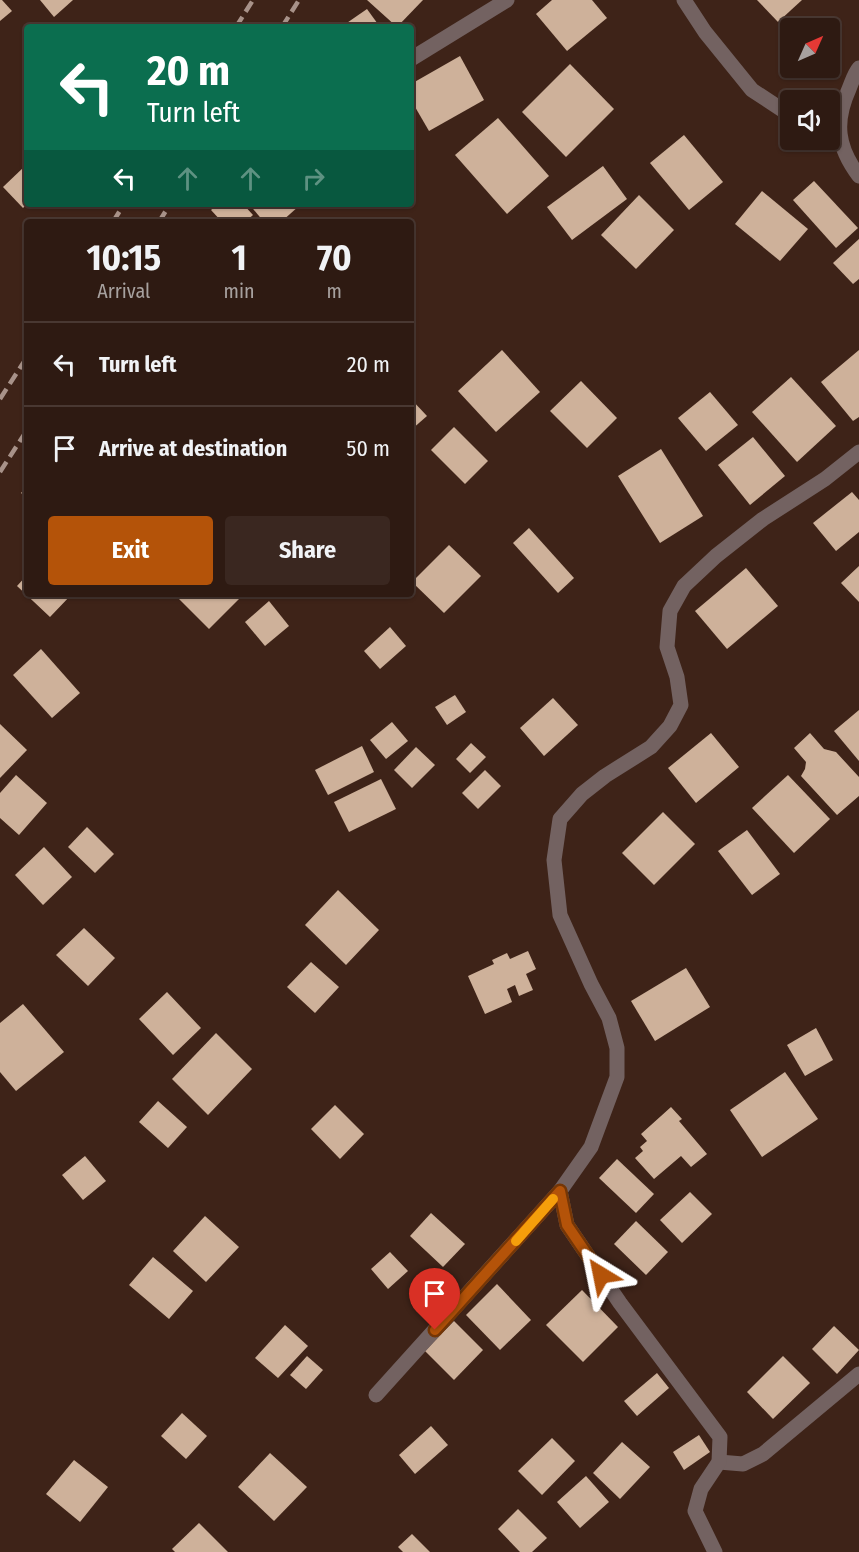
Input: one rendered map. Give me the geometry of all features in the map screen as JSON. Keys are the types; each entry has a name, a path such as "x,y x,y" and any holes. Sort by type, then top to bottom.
{"street":[{"path":"414,57 507,0"},
{"path":"684,0 705,32 752,90 780,108"},
{"path":"840,112 859,68"},
{"path":"840,143 847,160 859,176"},
{"path":"376,1395 560,1191 591,1147 617,1077 617,1048 609,1018 560,915 554,860 560,819 582,794 605,776 651,747 670,726 681,705 677,676 667,647 670,611 684,586 716,556 763,519 825,478 859,452"},
{"path":"560,1191 567,1225 620,1303 720,1437 719,1462 701,1489 695,1511 715,1552"},
{"path":"719,1462 743,1464 763,1454 859,1374"}],"building":[{"path":"0,0 12,11 0,21"},
{"path":"40,0 73,0 54,17"},
{"path":"367,0 423,0 400,24 394,24"},
{"path":"552,0 592,0 607,18 567,51 536,14"},
{"path":"757,0 802,0 780,18 778,22"},
{"path":"367,9 378,24 345,24"},
{"path":"460,56 484,100 429,131 414,105 414,82"},
{"path":"570,64 614,109 566,157 522,112"},
{"path":"498,118 549,176 507,214 455,155"},
{"path":"684,135 723,182 689,210 650,163"},
{"path":"603,166 627,199 572,240 547,207"},
{"path":"24,167 23,208 3,187"},
{"path":"814,181 858,228 836,248 793,200"},
{"path":"762,191 808,229 780,261 735,224"},
{"path":"639,195 674,230 636,269 601,235"},
{"path":"214,207 246,207 253,215 248,219 219,219 211,210"},
{"path":"252,207 298,207 284,219 262,219"},
{"path":"859,239 859,279 853,284 833,263"},
{"path":"502,350 540,392 496,432 458,391"},
{"path":"859,350 859,417 853,421 821,382"},
{"path":"791,377 836,426 797,462 752,412"},
{"path":"581,381 617,418 587,448 550,411"},
{"path":"710,392 738,425 706,451 678,418"},
{"path":"414,402 427,416 414,427"},
{"path":"454,427 488,461 465,484 431,450"},
{"path":"753,437 785,476 750,505 718,465"},
{"path":"661,449 703,516 660,543 618,476"},
{"path":"852,492 859,500 859,532 836,551 813,523"},
{"path":"529,528 574,578 558,593 513,543"},
{"path":"449,545 481,576 444,613 414,584 414,580"},
{"path":"859,566 859,602 841,583"},
{"path":"746,568 778,606 727,649 695,611"},
{"path":"24,578 24,593 17,586"},
{"path":"29,597 69,597 50,617"},
{"path":"181,597 241,597 209,629 179,599"},
{"path":"269,601 289,626 265,646 245,622"},
{"path":"390,627 406,646 380,669 364,651"},
{"path":"41,649 80,693 52,718 13,675"},
{"path":"455,695 466,712 447,725 435,707"},
{"path":"553,698 578,725 544,756 520,728"},
{"path":"859,710 859,761 834,731"},
{"path":"392,722 408,741 386,759 370,740"},
{"path":"0,724 27,750 0,778"},
{"path":"711,733 739,767 696,803 668,768"},
{"path":"810,733 824,749 836,752 859,777 859,796 837,815 801,776 806,762 794,748"},
{"path":"471,743 486,757 470,773 456,759"},
{"path":"362,746 374,772 328,795 315,770"},
{"path":"416,747 435,765 412,788 394,770"},
{"path":"485,770 501,786 478,809 462,793"},
{"path":"16,775 47,803 19,835 0,818 0,793"},
{"path":"788,775 830,819 794,853 752,808"},
{"path":"381,779 396,809 349,832 334,802"},
{"path":"663,812 695,844 654,885 622,853"},
{"path":"87,827 114,854 95,873 68,847"},
{"path":"747,830 780,874 752,895 718,851"},
{"path":"44,847 72,877 43,905 15,875"},
{"path":"338,890 379,930 346,965 305,925"},
{"path":"84,928 115,958 88,986 56,955"},
{"path":"528,951 536,969 526,974 533,990 519,996 515,985 507,989 512,1002 485,1014 468,976 494,964 492,960 507,953 510,959"},
{"path":"311,962 339,987 315,1013 287,987"},
{"path":"686,968 710,1007 655,1041 631,1001"},
{"path":"167,992 201,1028 173,1055 139,1019"},
{"path":"23,1004 64,1052 16,1091 0,1072 0,1023"},
{"path":"816,1028 833,1060 805,1076 787,1045"},
{"path":"216,1033 252,1069 208,1115 172,1079"},
{"path":"785,1072 818,1119 762,1157 730,1110"},
{"path":"158,1101 187,1127 168,1148 139,1122"},
{"path":"335,1105 364,1134 340,1159 311,1129"},
{"path":"671,1107 682,1119 679,1121 707,1154 691,1167 681,1156 654,1179 635,1158 643,1151 640,1147 647,1141 641,1134"},
{"path":"85,1156 106,1181 83,1200 62,1175"},
{"path":"617,1159 654,1194 636,1213 599,1178"},
{"path":"690,1192 712,1214 682,1243 660,1220"},
{"path":"431,1213 465,1244 443,1267 410,1236"},
{"path":"205,1216 239,1247 206,1282 173,1251"},
{"path":"636,1221 668,1252 646,1275 614,1244"},
{"path":"390,1252 408,1271 388,1289 371,1269"},
{"path":"153,1257 193,1291 169,1319 129,1285"},
{"path":"497,1284 531,1320 500,1350 466,1315"},
{"path":"582,1290 618,1327 583,1362 546,1325"},
{"path":"454,1321 483,1350 454,1380 425,1351"},
{"path":"285,1325 308,1346 278,1378 255,1358"},
{"path":"834,1326 859,1350 837,1374 812,1349"},
{"path":"307,1356 323,1370 306,1389 290,1375"},
{"path":"783,1356 810,1383 773,1419 747,1392"},
{"path":"657,1373 669,1388 637,1416 624,1401"},
{"path":"182,1413 207,1436 186,1459 161,1436"},
{"path":"431,1426 448,1445 415,1474 399,1455"},
{"path":"699,1435 710,1452 684,1470 673,1452"},
{"path":"552,1438 575,1461 542,1495 518,1471"},
{"path":"622,1442 650,1467 620,1499 593,1473"},
{"path":"270,1453 307,1487 274,1521 238,1487"},
{"path":"74,1460 108,1487 80,1522 46,1494"},
{"path":"586,1476 609,1502 580,1528 557,1502"},
{"path":"518,1509 547,1538 532,1552 520,1552 498,1529"},
{"path":"199,1523 228,1552 175,1552 172,1549"},
{"path":"412,1534 430,1552 403,1552 398,1547"}],"railway":[{"path":"238,24 253,0"},
{"path":"284,24 299,0"},
{"path":"115,219 122,207"},
{"path":"161,219 168,207"},
{"path":"0,399 24,362"},
{"path":"0,472 24,435"}],"slow traffic":[{"path":"516,1241 553,1199"}],"route":[{"path":"435,1330 560,1191 567,1225 601,1275"}]}
